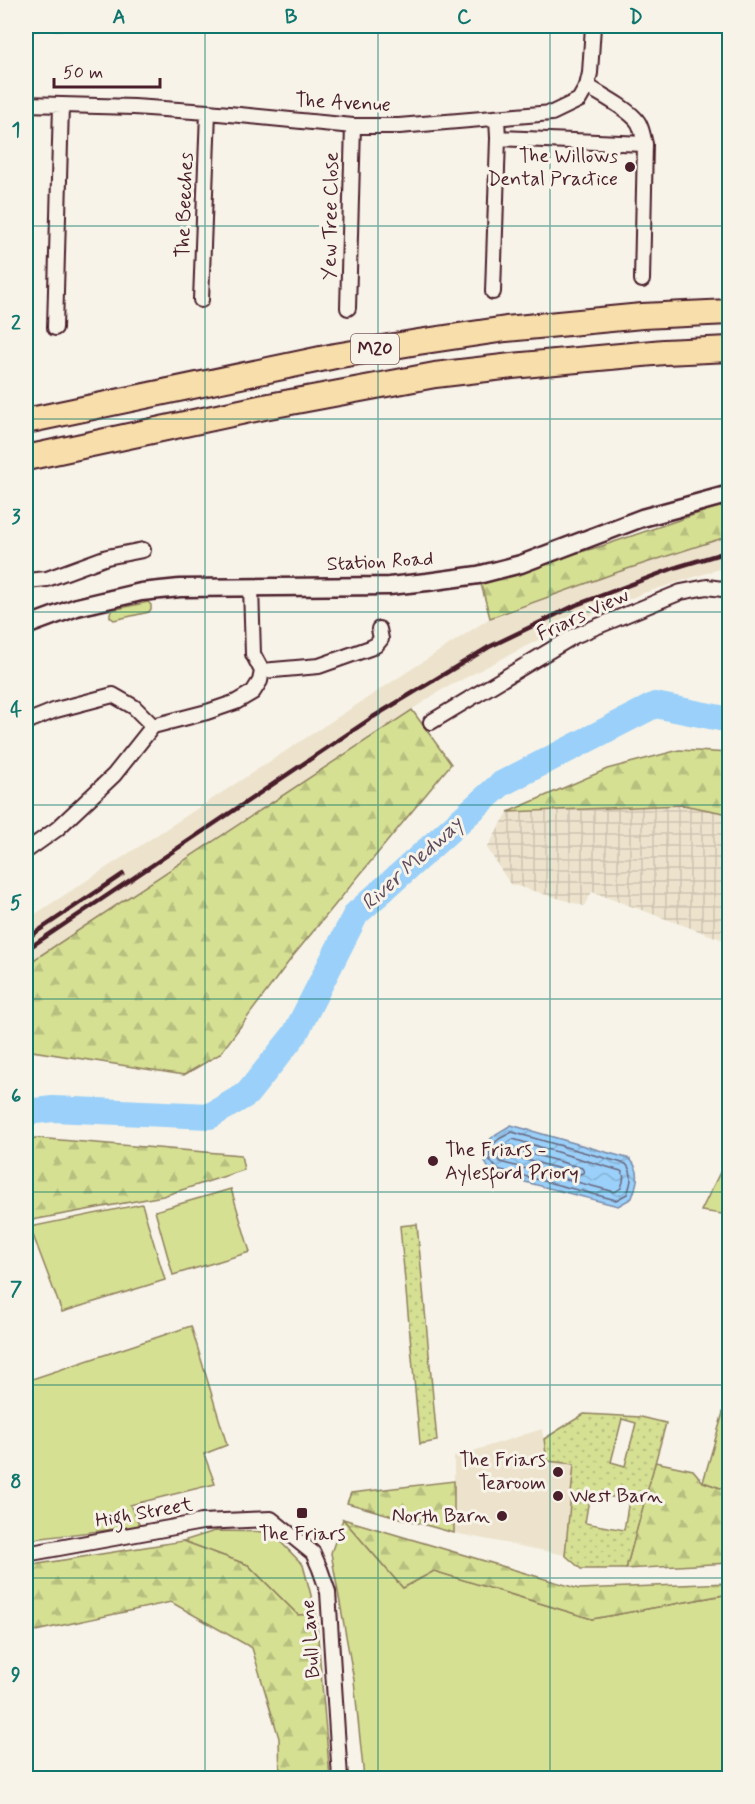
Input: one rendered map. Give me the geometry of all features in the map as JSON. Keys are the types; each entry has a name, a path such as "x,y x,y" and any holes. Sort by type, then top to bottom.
{"highway":[{"name":"M20","path":"26,421 324,358 418,342 506,329 631,317 729,312"},
{"name":"M20","path":"26,458 264,407 435,375 652,353 729,349"}],"street":[{"path":"593,26 587,86 620,106 638,122 645,144 642,280"},
{"name":"The Avenue","path":"26,104 134,107 353,126 399,126 552,113 579,100 587,86"},
{"path":"55,328 61,105"},
{"name":"The Beeches","path":"201,300 208,112"},
{"path":"493,292 497,118"},
{"name":"Yew Tree Close","path":"348,308 353,126"},
{"path":"498,138 645,144"},
{"name":"Station Road","path":"26,626 77,607 141,592 180,588 389,586 478,575 521,564 642,518 729,494"},
{"path":"26,581 47,579 107,557 143,550"},
{"path":"26,851 57,829 114,775 153,726 207,712 236,702 253,692 260,681 262,671 253,654 251,587"},
{"name":"Friars View","path":"431,722 574,636 681,592 708,587 729,590"},
{"path":"262,671 319,666 370,648 381,639 380,629"},
{"path":"26,722 56,710 113,695 134,707 153,726"},
{"name":"High Street","path":"26,1554 202,1522 271,1519"},
{"name":"Bull Lane","path":"271,1519 313,1553 328,1592 340,1779"}],"shaded area":[{"path":"729,503 729,566 641,594 563,627 440,691 26,965 26,920 490,618 505,585"},
{"path":"683,805 729,814 729,942 592,892 584,906 510,884 487,848 508,812"},
{"path":"542,1429 547,1461 575,1464 565,1555 454,1533 454,1457"}],"green space":[{"path":"26,26 123,26 123,27 26,31"},
{"path":"729,503 729,536 618,572 490,618 480,580 602,546"},
{"path":"148,602 151,605 149,612 114,620 110,617 112,610"},
{"path":"412,710 451,764 293,956 220,1054 184,1075 26,1050 26,965"},
{"path":"679,750 729,753 729,814 683,805 508,812 607,769"},
{"path":"26,1139 241,1155 244,1170 163,1196 26,1221"},
{"path":"729,1154 729,1215 701,1211"},
{"path":"231,1189 250,1252 173,1275 155,1211"},
{"path":"142,1204 165,1280 62,1312 30,1227"},
{"path":"417,1224 437,1441 420,1444 400,1226"},
{"path":"191,1326 227,1445 204,1454 215,1484 130,1505 140,1526 26,1540 26,1381"},
{"path":"729,1392 729,1491 703,1482"},
{"path":"584,1414 641,1417 666,1423 626,1569 581,1569 565,1555 574,1464 547,1461 544,1439","holes":["622,1419 636,1423 625,1466 611,1462","590,1493 629,1500 624,1530 585,1523"]},
{"path":"655,1462 693,1470 703,1482 729,1491 729,1563 626,1569"},
{"path":"454,1481 454,1533 347,1503 351,1493"},
{"path":"343,1519 403,1588 434,1571 592,1619 729,1594 729,1778 364,1778 354,1680 331,1553"},
{"path":"343,1519 579,1589 729,1583 729,1594 592,1619 434,1571 403,1588"},
{"path":"215,1531 271,1532 303,1565 316,1614 298,1615 248,1565 183,1541"},
{"path":"183,1541 248,1565 298,1615 316,1614 330,1778 280,1778 279,1738 252,1648 171,1602 26,1633 26,1566"}],"water":[{"path":"511,1125 630,1159 637,1173 632,1198 618,1206 494,1174 485,1161 484,1145"}],"waterway":[{"name":"River Medway","path":"26,1112 53,1109 210,1116 247,1094 295,1034 356,914 501,784 655,705 730,720"}],"railway":[{"path":"26,950 373,717 489,647 576,605 677,567 730,551"},
{"path":"26,939 123,874"}],"place":[{"name":"The Willows Dental Practice","path":"630,167"},
{"name":"The Friars - Aylesford Priory","path":"433,1161"},
{"name":"The Friars Tearoom","path":"558,1472"},
{"name":"West Barn","path":"558,1496"},
{"name":"The Friars","path":"302,1513"},
{"name":"North Barn","path":"502,1516"}]}
